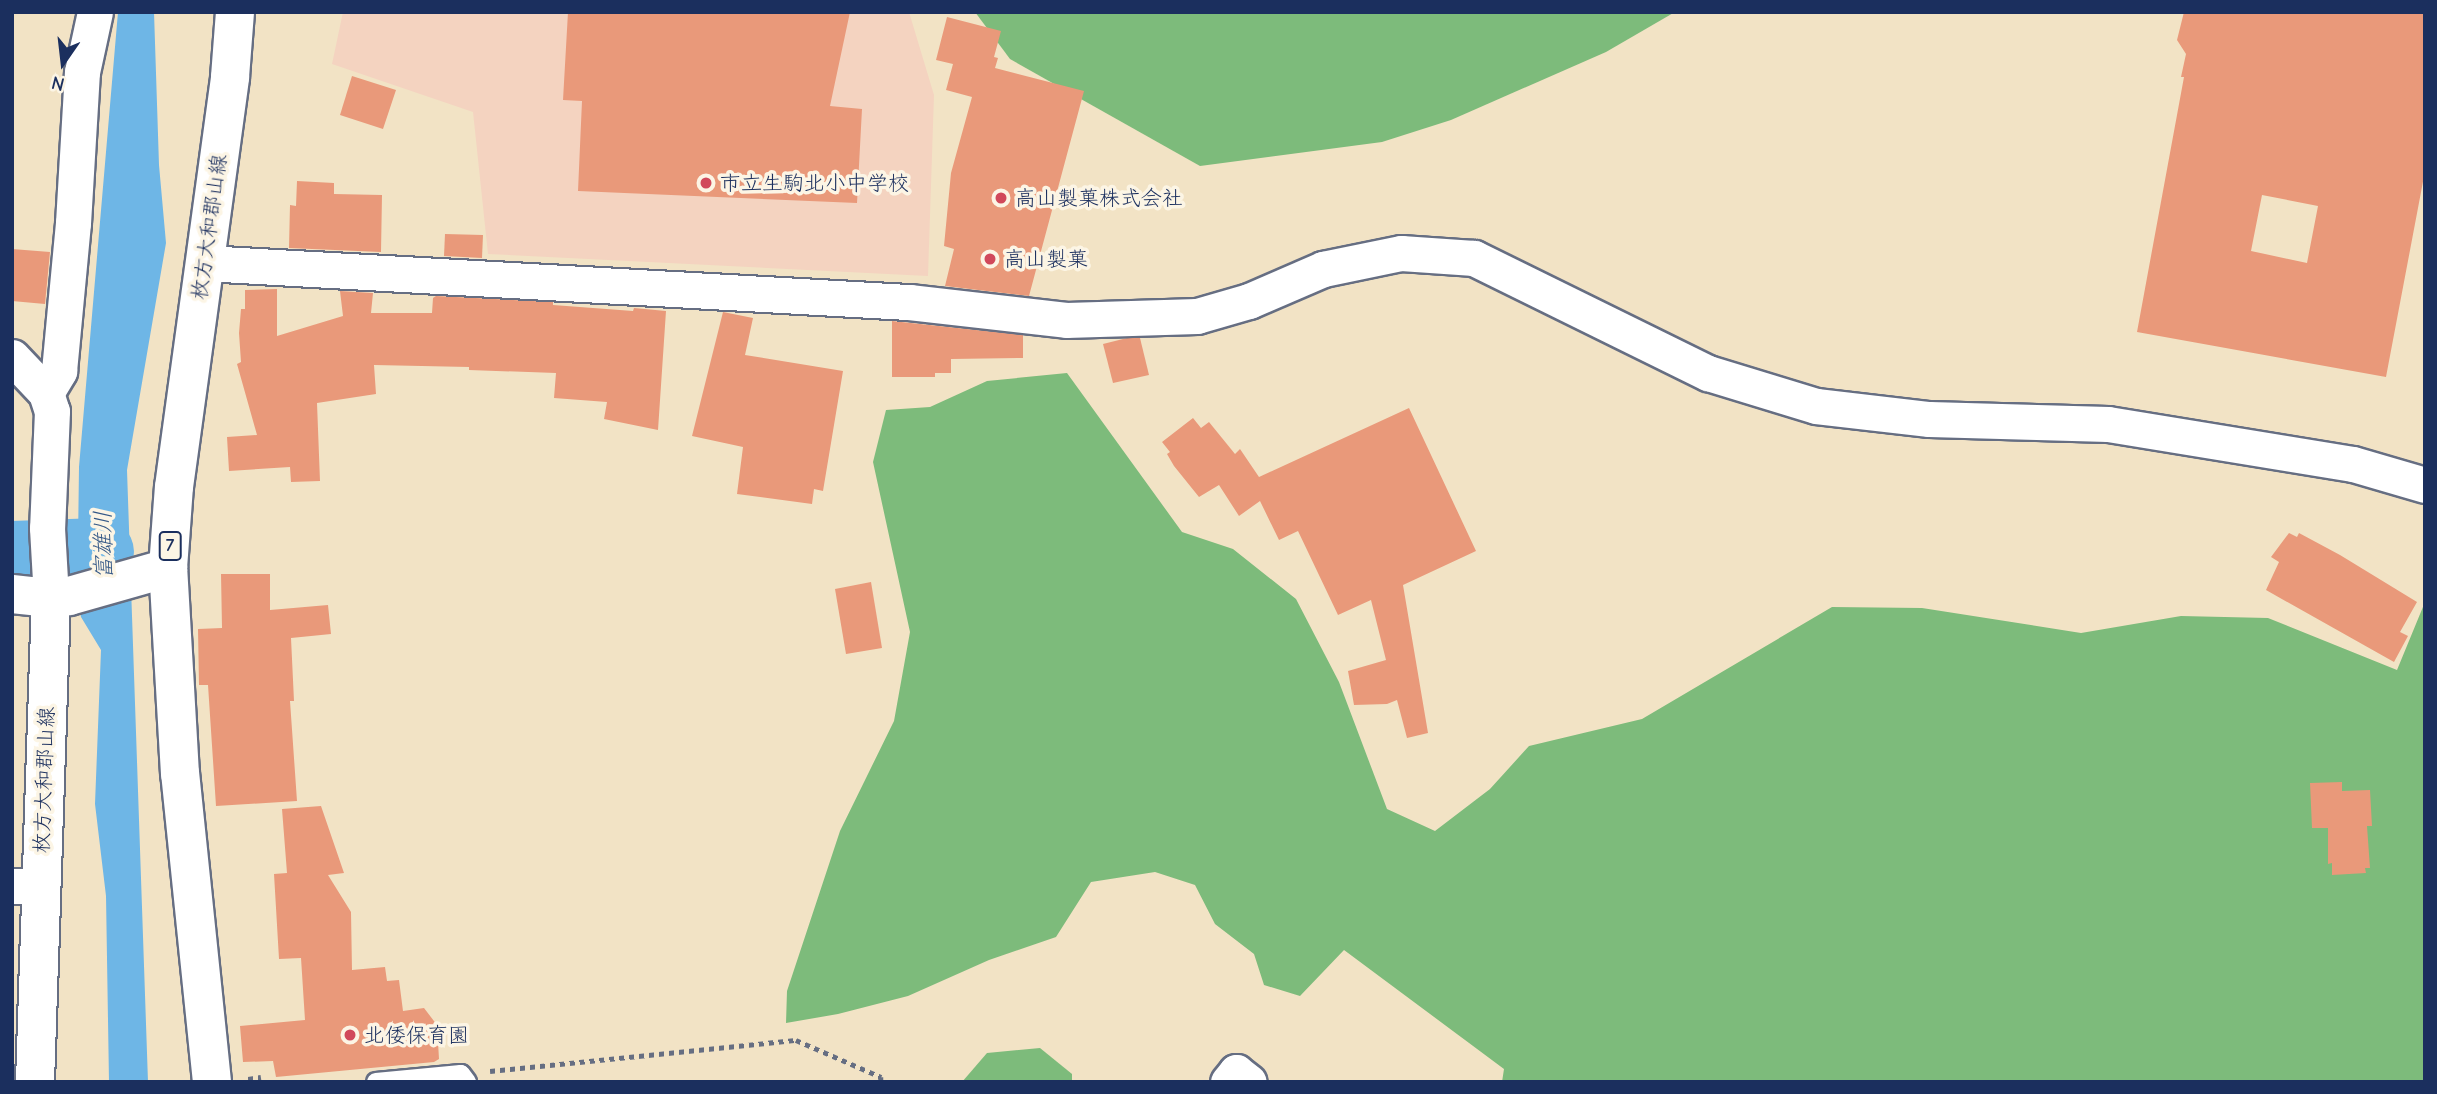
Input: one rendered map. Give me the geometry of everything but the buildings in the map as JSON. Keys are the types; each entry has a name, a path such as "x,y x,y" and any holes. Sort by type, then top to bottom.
{"main road":[{"name":"枚方大和郡山線","path":"212,1082 156,572 174,487 230,78 234,12"},
{"name":"7","path":"60,597 156,572"},
{"path":"12,594 60,597"},
{"name":"枚方大和郡山線","path":"35,1082 26,886 60,597"}],"street":[{"path":"46,393 59,371 73,223 82,72 95,12"},
{"path":"204,263 909,302 1066,320 1198,316 1249,301 1323,270 1401,253 1474,258 1707,373 1816,406 1929,419 2108,424 2353,464 2425,485"},
{"path":"12,357 46,393 52,411 47,528 60,597"},
{"path":"1228,1082 1236,1072 1249,1082"}],"lane":[{"path":"376,1082 464,1078"}],"path":[{"path":"464,1078 796,1040 881,1077 881,1082"}],"shaded area":[{"name":"市立生駒北小中学校","path":"343,12 909,12 934,95 928,276 488,254 473,112 332,64"}],"green space":[{"path":"975,12 1675,12 1606,52 1451,120 1382,142 1200,166 1010,59"},
{"path":"1067,373 1182,532 1233,549 1296,599 1339,682 1387,809 1435,831 1490,789 1529,746 1642,719 1832,607 1922,608 2081,633 2181,616 2268,618 2397,670 2425,602 2425,1082 1502,1082 1504,1069 1344,950 1300,996 1264,985 1254,954 1215,924 1195,885 1155,872 1091,882 1056,937 989,960 908,996 838,1014 786,1023 787,991 840,831 894,721 910,632 873,462 886,410 930,407 987,381"},
{"path":"1040,1048 1072,1074 1072,1082 962,1082 987,1053"}],"water":[{"name":"富雄川","path":"118,12 154,12 159,165 166,243 127,470 148,1082 109,1082 106,896 95,804 101,650 81,617 73,574 78,542 79,467"}],"waterway":[{"name":"富雄川","path":"12,555 100,552"}],"place":[{"name":"市立生駒北小中学校","path":"706,183"},
{"name":"高山製菓株式会社","path":"1001,198"},
{"name":"高山製菓","path":"990,259"},
{"name":"北倭保育園","path":"350,1035"}]}
